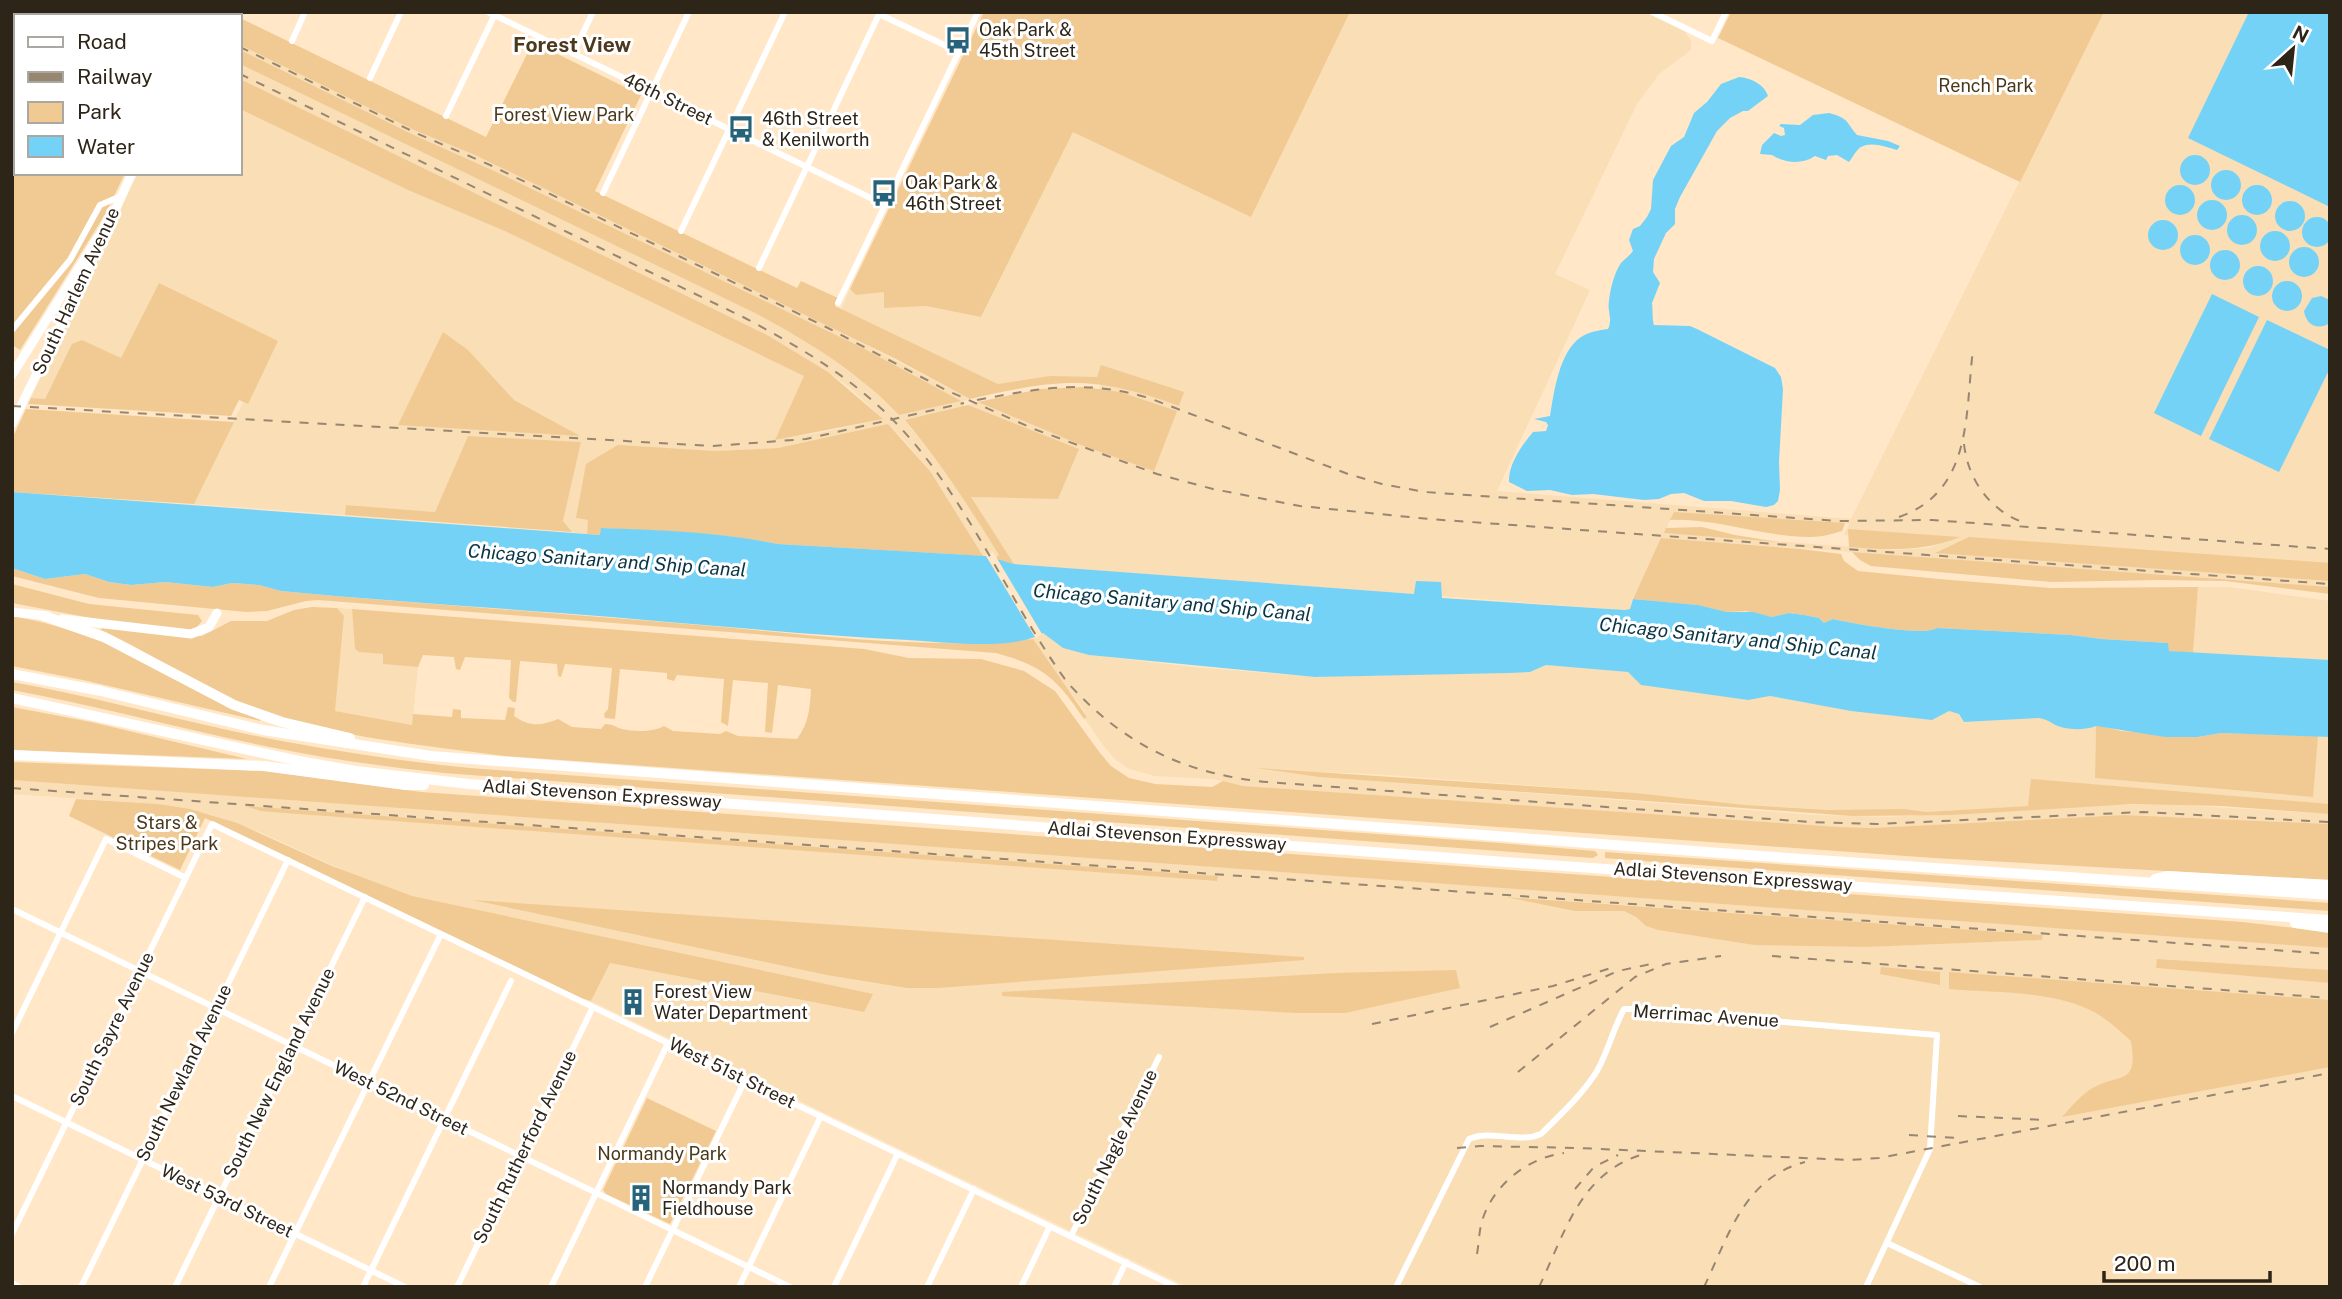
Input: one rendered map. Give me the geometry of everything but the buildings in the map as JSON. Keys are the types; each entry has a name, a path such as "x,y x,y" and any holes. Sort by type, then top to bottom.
{"highway":[{"path":"44,616 104,637 146,657 210,694 258,715 306,729 431,756"},
{"name":"Adlai Stevenson Expressway","path":"12,674 101,691 263,730 431,756 1761,856 2330,895"},
{"name":"Adlai Stevenson Expressway","path":"12,698 299,761 356,771 469,784 1492,861 2330,920"},
{"path":"12,755 220,762 264,765 406,785 469,784"},
{"path":"2144,882 2167,876 2330,885"},
{"path":"2269,915 2302,925 2330,928"}],"main road":[{"name":"South Harlem Avenue","path":"12,424 87,272 131,175"},
{"name":"South Harlem Avenue","path":"12,375 121,196"},
{"path":"12,612 191,634 209,627 217,613"}],"street":[{"path":"292,41 305,12"},
{"path":"370,78 401,12"},
{"path":"573,54 593,12"},
{"path":"603,193 689,12"},
{"path":"681,231 785,12"},
{"path":"838,303 978,12"},
{"path":"1653,12 1712,41 1726,12"},
{"path":"446,116 493,13"},
{"name":"46th Street","path":"493,13 885,205"},
{"path":"759,268 879,13 959,52"},
{"path":"12,330 70,260 100,205 121,196"},
{"name":"West 51st Street","path":"212,824 1176,1287"},
{"name":"South Sayre Avenue","path":"12,1234 212,824"},
{"path":"12,1033 106,839 186,878"},
{"name":"South Newland Avenue","path":"81,1287 288,860"},
{"name":"South New England Avenue","path":"175,1287 365,897"},
{"name":"West 52nd Street","path":"12,909 790,1287"},
{"path":"269,1287 441,934"},
{"path":"363,1287 511,981"},
{"name":"South Rutherford Avenue","path":"457,1287 593,1007"},
{"name":"Merrimac Avenue","path":"1396,1287 1469,1139 1476,1136 1531,1138 1541,1134 1575,1101 1592,1078 1624,1009 1937,1035 1930,1149 1887,1243"},
{"path":"551,1287 668,1043"},
{"name":"South Nagle Avenue","path":"1071,1236 1159,1058"},
{"path":"645,1287 745,1080"},
{"name":"West 53rd Street","path":"12,1096 405,1287"},
{"path":"739,1287 821,1116"},
{"path":"834,1287 898,1153"},
{"path":"927,1287 974,1189"},
{"name":"South Nagle Avenue","path":"1021,1287 1050,1226"},
{"path":"1866,1287 1887,1243 1980,1287"},
{"path":"1114,1287 1126,1262"},
{"path":"12,1283 19,1287"}],"shaded area":[{"path":"1350,12 1646,12 1684,30 1691,41 1691,50 1659,74 1637,104 1555,274 1590,290 1497,491 1851,519 2104,12 2330,12 2330,571 1956,543 1936,552 2330,581 2330,587 1662,538 1630,609 1625,610 1014,564 970,497 1058,499 1079,449 968,405 978,402 1080,444 1101,384 1097,377 998,384 841,309 850,289 857,295 884,291 884,308 926,306 981,317 1073,132 1307,101","holes":["1674,512 1849,524 1844,535 1943,542 1929,548 1895,550 1664,533"]},
{"path":"242,46 845,334 970,399 963,401 964,406 905,421 946,470 1000,556 996,557 993,552 983,556 930,471 888,424 778,448 676,450 576,518 588,520 587,534 572,532 563,521 581,442 468,436 435,512 347,505 345,515 194,504 243,402 248,404 159,283 121,358 82,340 72,345 45,399 31,398 137,175 242,175 242,110 408,190 507,232 805,376 775,440 883,419 849,387 769,336 242,80 242,65 757,314 805,340 860,379 899,415 960,401 861,347 242,51"},
{"path":"2198,587 2229,587 2330,601 2330,660 2193,653"},
{"path":"337,608 352,609 355,649 359,652 383,654 383,664 418,667 412,725 335,711 344,617"},
{"path":"1043,633 1063,648 1089,655 1193,667 1315,677 1530,672 1546,665 1628,672 1641,685 1748,700 1770,696 1806,703 1949,711 1959,714 1964,722 2039,718 2096,725 2095,778 2312,797 2318,736 2330,737 2330,804 2032,779 2029,806 1926,812 1905,809 1859,811 1745,805 1636,793 1373,774 1266,770 1319,777 1813,815 1890,817 2162,804 2330,814 2330,824 2124,815 1872,828 1839,827 1243,786 1213,779 1155,776 1127,768 1103,745 1085,719 1087,717 1083,708 1052,670 1033,639"},
{"path":"12,780 2330,948 2330,970 2158,959 2156,968 2330,983 2330,1287 1188,1287 591,1001 609,963 864,1012 872,994 412,896 365,880 262,833 212,815 158,804 12,794","holes":["247,807 1217,876 1217,881 297,814","1513,897 2042,935 2042,940 1866,947 1754,945 1658,930 1646,926 1624,911 1575,911"]}],"green space":[{"path":"12,12 36,12 46,14 14,14 14,175 124,175 106,213 20,350 12,345"},
{"path":"984,12 1350,12 1251,217 1073,132 981,317 926,306 884,308 884,292 856,295 850,289"},
{"name":"Rench Park","path":"1731,12 2104,12 2020,182 1718,38"},
{"name":"Forest View Park","path":"242,19 486,137 533,42 641,95 595,191 797,288 801,281 838,298 835,306 998,384 1050,376 1097,377 1101,365 1184,392 1179,406 1122,389 1075,383 1027,387 970,399 894,358 475,155 414,130 242,46"},
{"path":"242,51 861,347 961,401 899,415 850,372 814,347 757,314 242,65"},
{"path":"242,80 769,336 828,372 883,419 775,440 804,376 507,232 408,190 242,110"},
{"path":"159,283 278,341 248,404 239,400 231,416 28,404 31,398 45,399 72,344 82,340 121,358"},
{"path":"443,332 468,350 514,400 580,436 398,425"},
{"path":"1084,387 1120,392 1177,411 1154,471 1081,445 978,402 1040,389"},
{"path":"968,405 1079,449 1058,499 971,497 1014,564 998,560 996,557 999,555 966,503 905,420"},
{"path":"26,409 234,422 194,504 12,492 12,439"},
{"path":"888,424 930,471 983,556 778,544 667,531 601,528 601,535 587,534 588,520 576,518 586,464 618,445 715,451 778,448"},
{"path":"468,436 581,442 563,521 572,532 345,515 346,505 435,512"},
{"path":"1674,512 1845,523 1842,531 1830,534 1814,537 1792,536 1705,522 1670,520"},
{"path":"1702,527 1779,542 1664,533 1666,528"},
{"path":"1848,529 1960,537 1919,548 1849,547"},
{"path":"1969,537 2330,563 2330,581 1935,553"},
{"path":"1661,538 1841,554 1844,561 1858,571 1939,579 2051,588 2198,587 2193,653 2168,651 2168,643 1937,628 1903,630 1833,619 1824,623 1819,618 1789,613 1772,617 1746,611 1727,612 1697,605 1633,599"},
{"path":"1852,552 2330,587 2330,594 2225,581 2051,582 1871,566"},
{"path":"12,568 45,579 85,574 109,582 131,585 165,582 213,587 232,583 259,585 281,591 866,640 951,643 1033,639 1087,717 1084,719 1066,694 1048,676 1026,663 996,653 318,600 267,611 246,612 99,598 12,576"},
{"path":"12,584 89,604 198,615 202,621 190,630 133,626 12,603"},
{"path":"312,607 337,608 344,616 335,711 412,725 413,714 452,717 453,709 461,710 461,718 505,720 508,707 515,708 514,716 536,724 558,719 572,727 601,729 608,724 638,731 664,726 673,731 720,734 726,731 738,736 797,739 806,721 811,689 778,685 772,733 765,732 768,683 733,680 728,726 721,722 724,679 677,675 674,681 667,679 667,673 620,669 615,719 605,718 604,714 608,709 612,668 565,664 561,677 558,676 557,664 520,661 516,702 513,702 509,698 511,660 465,657 460,670 456,669 454,657 423,655 418,667 383,664 383,654 359,652 355,649 352,609 864,649 909,658 981,659 1024,671 1055,691 1111,766 1129,778 1155,784 1212,787 1223,781 1243,786 1839,827 1872,828 2124,815 2330,824 2330,880 1934,858 505,756 373,738 275,715 226,696 101,630 102,627 182,637 202,636 231,621 267,621 294,610"},
{"path":"12,616 77,633 140,658 260,721 12,666"},
{"path":"12,682 262,737 440,765 1500,843 1595,851 1598,855 1593,858 444,773 341,760 246,742 12,690"},
{"path":"12,707 91,722 247,759 12,750"},
{"path":"2096,725 2121,731 2198,737 2221,733 2318,736 2313,797 2095,778"},
{"path":"12,762 265,771 421,792 2242,922 2330,932 2330,948 12,780"},
{"path":"1256,768 1636,793 1745,805 1830,810 1905,809 1926,812 2028,806 2031,779 2330,804 2330,814 2221,806 2133,804 1952,815 1852,816 1319,777"},
{"name":"Stars & Stripes Park","path":"76,799 158,804 190,809 237,823 332,866 412,896 873,994 864,1012 610,963 591,1001 205,818 180,870 69,816"},
{"path":"245,806 1218,876 1217,881 297,814 261,811"},
{"path":"1605,852 2330,903 2330,911 1628,860 1605,858"},
{"path":"1506,897 2043,935 2042,940 1866,947 1754,945 1658,930 1646,926 1624,911 1575,911"},
{"path":"473,900 1304,957 1304,960 938,988 907,988 827,975"},
{"path":"2157,959 2330,970 2330,983 2156,968"},
{"path":"1881,967 1940,972 1940,985 1880,974"},
{"path":"1456,970 1460,988 1345,1013 1296,1013 1002,996 1002,992 1337,973"},
{"path":"1949,972 2330,1000 2330,1067 2062,1117 2091,1089 2129,1072 2133,1056 2131,1041 2100,1015 2055,998 1949,989"},
{"name":"Normandy Park","path":"647,1098 716,1131 670,1224 606,1194 603,1190"}],"water":[{"path":"2249,12 2330,12 2330,207 2188,138"},
{"path":"1739,77 1756,82 1768,96 1748,111 1730,118 1717,131 1680,197 1675,209 1675,224 1666,233 1654,259 1653,272 1660,283 1652,303 1653,320 1654,325 1690,326 1775,368 1781,377 1783,389 1778,501 1766,507 1731,501 1704,501 1684,493 1644,500 1593,494 1572,495 1550,490 1527,491 1509,482 1513,462 1524,443 1533,432 1546,431 1546,422 1534,419 1550,416 1559,373 1567,352 1581,337 1608,329 1614,277 1621,263 1633,251 1629,240 1633,229 1640,226 1651,209 1653,180 1671,146 1684,137 1694,113 1721,84"},
{"path":"1829,113 1844,119 1857,135 1900,146 1897,150 1879,145 1865,145 1849,162 1837,155 1828,156 1826,160 1815,156 1793,162 1760,154 1762,145 1774,133 1785,135 1784,128 1779,126 1781,124 1800,125 1813,115"},
{"path":"2195,155 2206,159 2210,170 2206,181 2195,185 2184,181 2180,170 2184,159"},
{"path":"2226,170 2237,174 2241,185 2237,196 2226,200 2215,196 2211,185 2215,174"},
{"path":"2180,185 2191,189 2195,200 2191,211 2180,215 2169,211 2165,200 2169,189"},
{"path":"2257,185 2268,189 2272,200 2268,211 2257,215 2246,211 2242,200 2246,189"},
{"path":"2212,200 2223,204 2227,215 2223,226 2212,230 2201,226 2197,215 2201,204"},
{"path":"2290,201 2301,205 2305,216 2301,227 2290,231 2279,227 2275,216 2279,205"},
{"path":"2242,215 2253,219 2257,230 2253,241 2242,245 2231,241 2227,230 2231,219"},
{"path":"2317,217 2323,218 2331,226 2331,238 2323,246 2317,247 2311,246 2303,238 2302,232 2303,226 2311,218"},
{"path":"2163,220 2174,224 2178,235 2174,246 2163,250 2152,246 2148,235 2152,224"},
{"path":"2275,231 2286,235 2290,246 2286,257 2275,261 2264,257 2260,246 2264,235"},
{"path":"2195,235 2206,239 2210,250 2206,261 2195,265 2184,261 2180,250 2184,239"},
{"path":"2304,247 2315,251 2319,262 2315,273 2304,277 2293,273 2289,262 2293,251"},
{"path":"2225,250 2236,254 2240,265 2236,276 2225,280 2214,276 2210,265 2214,254"},
{"path":"2258,266 2269,270 2273,281 2269,292 2258,296 2247,292 2243,281 2247,270"},
{"path":"2287,281 2298,285 2302,296 2298,307 2287,311 2276,307 2272,296 2276,285"},
{"path":"2212,294 2259,317 2201,436 2154,413"},
{"path":"2321,296 2330,300 2330,323 2317,326 2307,320 2304,311 2312,298"},
{"path":"2267,320 2330,350 2330,368 2279,472 2209,439"},
{"name":"Chicago Sanitary and Ship Canal","path":"12,492 600,535 601,528 690,532 778,544 986,556 1014,564 1414,594 1416,581 1441,582 1442,598 1625,610 1630,609 1633,599 1698,605 1727,612 1753,612 1772,617 1789,613 1819,618 1824,623 1833,619 1903,630 1937,628 2071,635 2168,643 2169,651 2330,660 2330,737 2221,733 2198,737 2165,737 2096,726 2069,729 2039,718 1964,722 1959,714 1949,711 1932,720 1851,711 1770,696 1748,700 1641,685 1628,672 1546,665 1530,672 1315,677 1089,655 1063,648 1043,633 1015,642 958,643 821,635 351,597 281,591 259,585 232,583 213,587 165,582 131,585 109,582 85,574 45,579 12,568"}],"pier":[{"path":"995,555 1042,634 1036,639 986,556"}],"railway":[{"path":"59,12 68,14"},
{"path":"159,12 163,14"},
{"path":"242,48 826,327 946,390 1034,429 1157,474 1213,489 1300,506 1429,519 2330,584"},
{"path":"242,75 743,317 835,371 885,412 938,474 1044,649 1067,682 1110,723 1133,739 1182,763 1209,772 1267,782 1810,822 1877,824 2143,812 2330,822"},
{"path":"1899,517 1923,505 1941,489 1953,470 1966,424 1973,349"},
{"path":"977,400 1063,387 1126,392 1149,398 1348,474 1425,492 1839,521 1932,520 2330,549"},
{"path":"12,406 713,446 806,439 964,403"},
{"path":"1964,444 1970,470 1983,492 2001,511 2025,523"},
{"path":"12,788 2330,954"},
{"path":"1518,1072 1635,977 1666,964 1721,956"},
{"path":"1772,956 2330,998"},
{"path":"1490,1027 1618,971 1651,964"},
{"path":"1372,1024 1553,986 1611,968"},
{"path":"1457,1148 1578,1148 1850,1160 1879,1158 2330,1073"},
{"path":"1958,1116 2047,1120"},
{"path":"1909,1135 1956,1138"},
{"path":"1477,1254 1482,1221 1487,1208 1503,1185 1525,1167 1564,1153"},
{"path":"1539,1287 1567,1226 1590,1190 1604,1175 1622,1163 1644,1154"},
{"path":"1575,1189 1594,1167 1618,1155"},
{"path":"1704,1287 1731,1229 1753,1195 1767,1181 1784,1170 1805,1162"}],"place":[{"name":"Oak Park & 45th Street","path":"958,40"},
{"name":"46th Street & Kenilworth","path":"741,129"},
{"name":"Oak Park & 46th Street","path":"884,193"},
{"name":"Forest View Water Department","path":"633,1002"},
{"name":"Normandy Park Fieldhouse","path":"641,1198"}],"district":[{"name":"Forest View","path":"572,45"}]}
